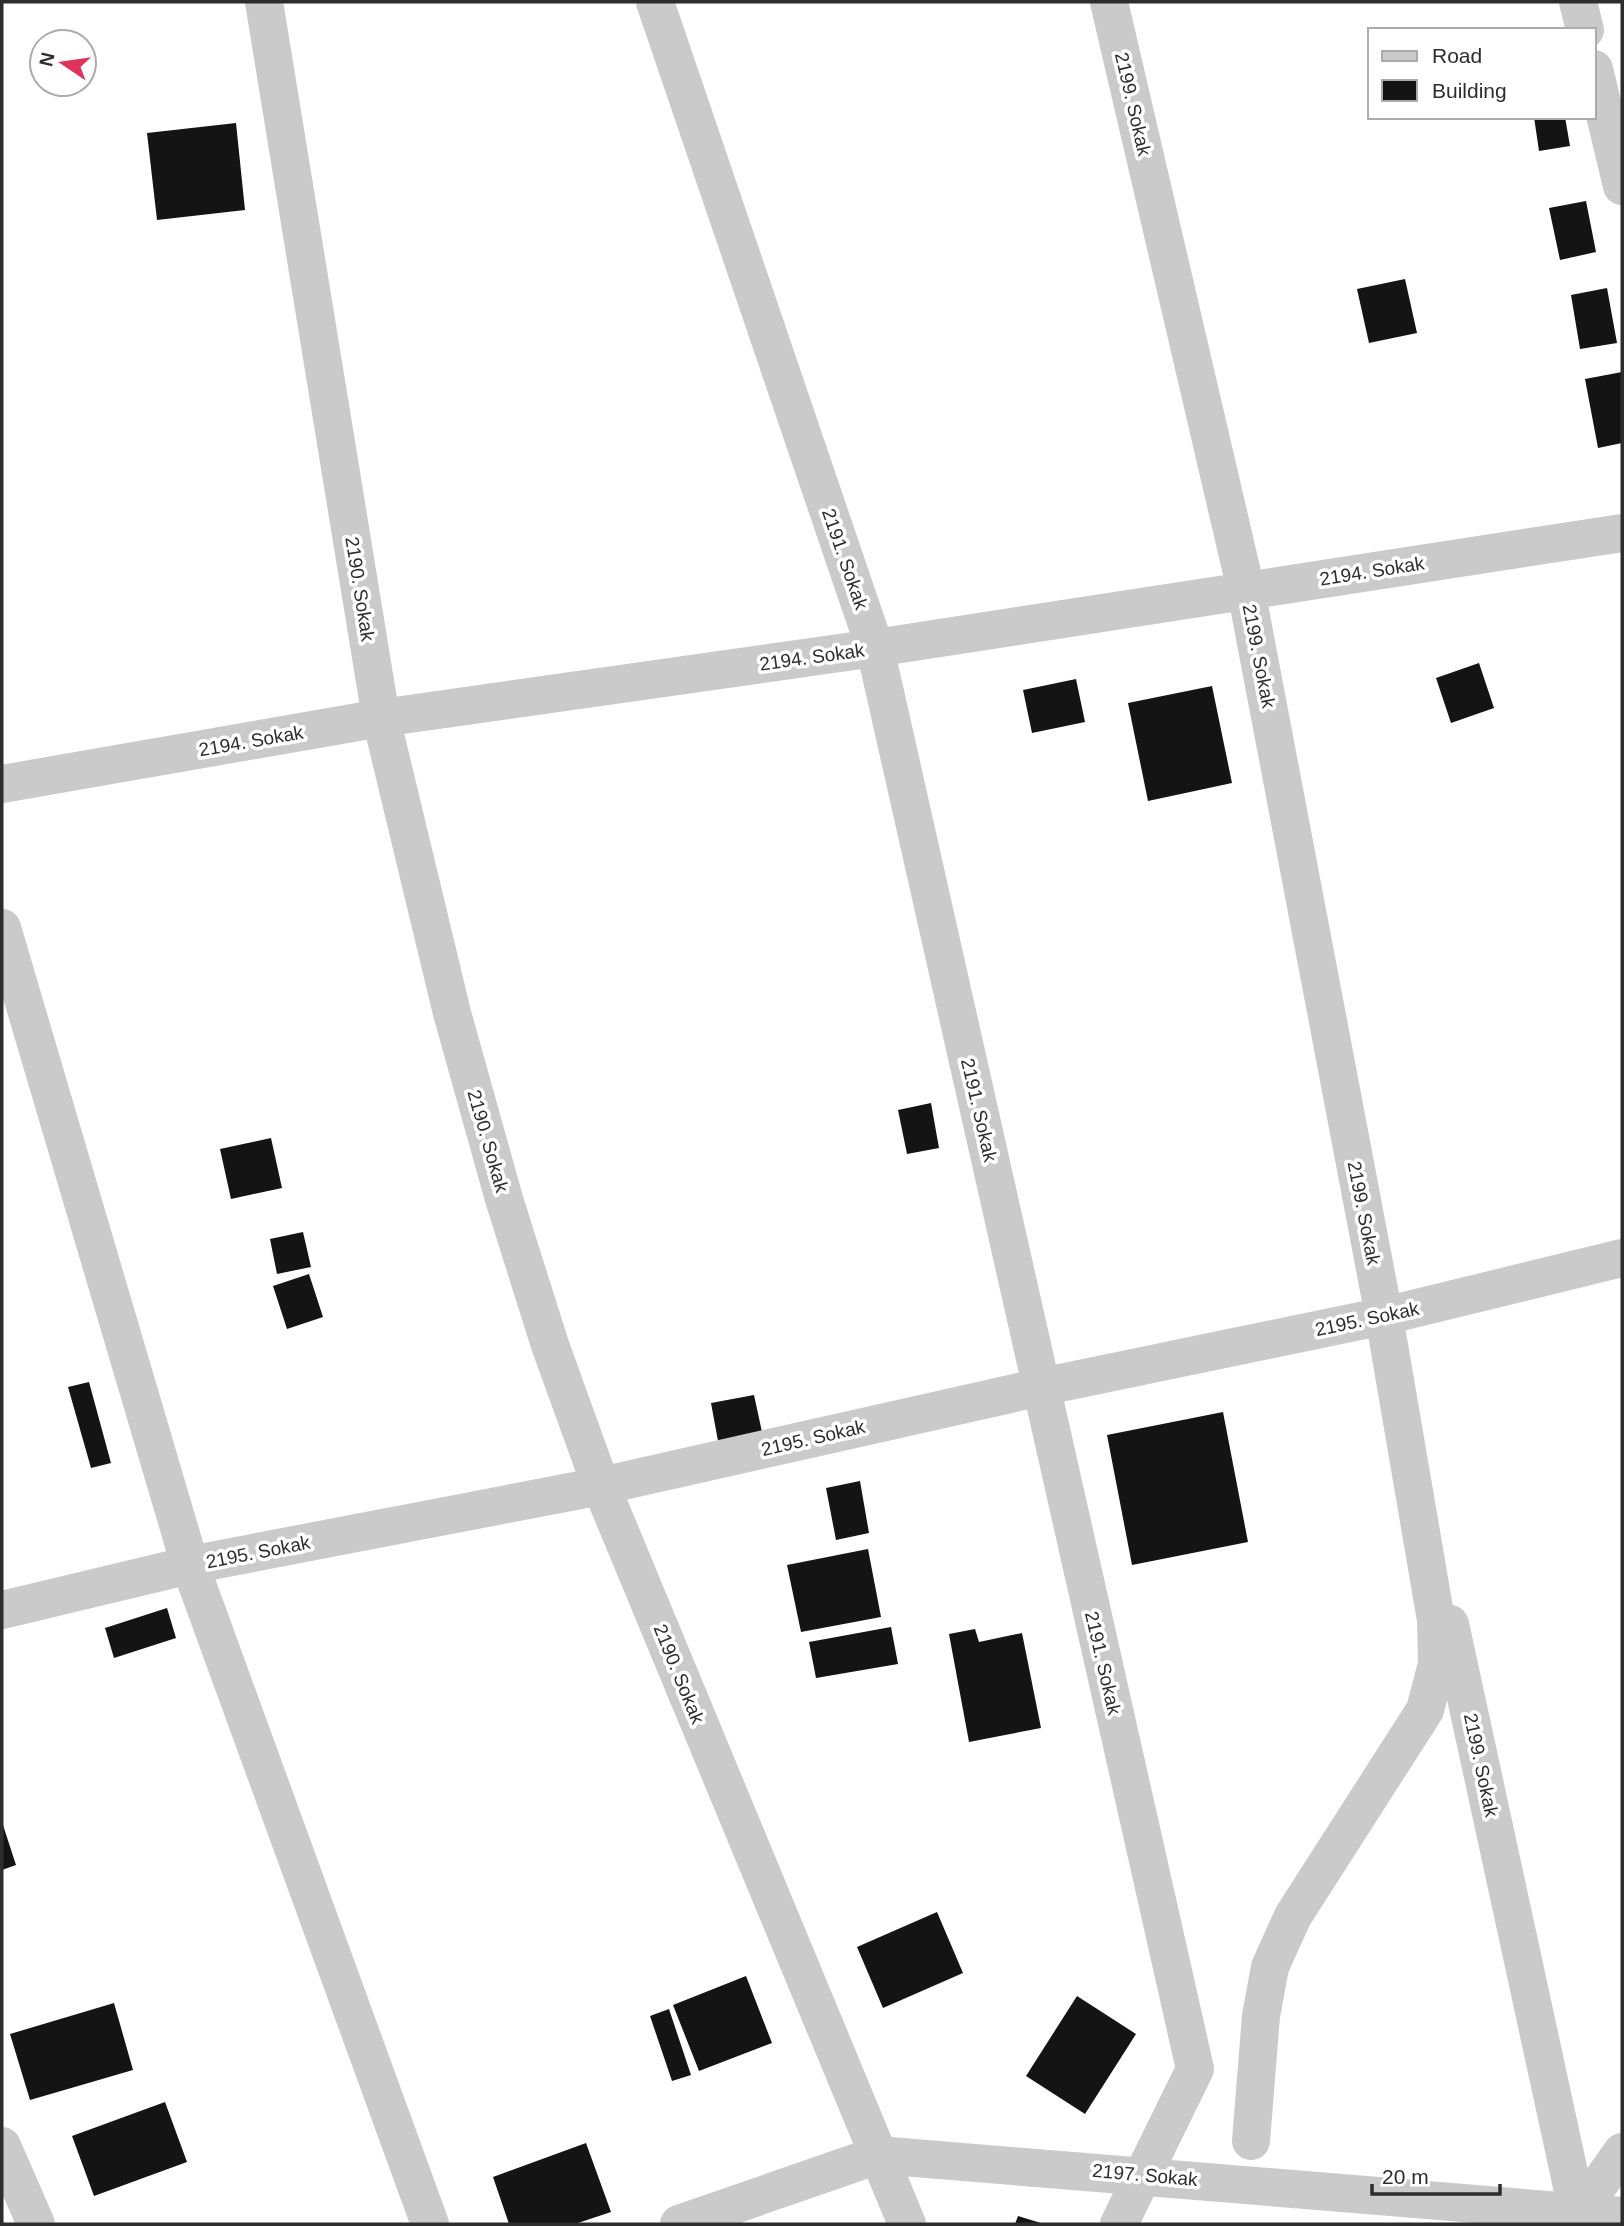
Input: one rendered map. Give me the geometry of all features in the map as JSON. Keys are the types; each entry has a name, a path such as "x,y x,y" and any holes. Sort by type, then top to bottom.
{"street":[{"name":"2190. Sokak","path":"264,2 381,718 452,1013 503,1199 550,1345 601,1486 907,2224"},
{"name":"2191. Sokak","path":"655,2 875,648 1195,2069 1119,2224"},
{"name":"2199. Sokak","path":"1109,2 1246,590 1384,1316 1436,1620 1437,1664 1425,1710 1293,1916 1270,1967 1261,2016 1251,2141"},
{"path":"1578,2 1584,28"},
{"path":"1596,77 1622,186"},
{"name":"2194. Sokak","path":"2,784 381,718 875,648 1622,533"},
{"path":"2,928 190,1565 430,2224"},
{"name":"2195. Sokak","path":"2,1610 190,1565 601,1486 1041,1387 1384,1316 1622,1258"},
{"name":"2199. Sokak","path":"1384,1316 1577,2219"},
{"path":"2,2146 36,2224"},
{"path":"1577,2219 1622,2152"},
{"name":"2197. Sokak","path":"679,2224 878,2155 1144,2175 1577,2219 1622,2216"}],"building":[{"path":"1534,119 1565,119 1570,146 1539,151"},
{"path":"236,123 245,210 157,220 147,133"},
{"path":"1586,201 1596,252 1560,260 1549,208"},
{"path":"1405,279 1417,333 1369,343 1357,289"},
{"path":"1607,288 1617,343 1580,349 1571,295"},
{"path":"1622,372 1622,443 1598,448 1585,379"},
{"path":"1479,663 1494,708 1451,723 1436,678"},
{"path":"1076,679 1085,722 1032,733 1023,690"},
{"path":"1212,686 1232,783 1148,801 1128,703"},
{"path":"931,1103 939,1148 907,1154 898,1110"},
{"path":"271,1138 282,1188 231,1199 220,1149"},
{"path":"303,1232 311,1267 277,1274 270,1239"},
{"path":"309,1274 323,1317 287,1329 273,1286"},
{"path":"89,1382 111,1463 91,1468 68,1387"},
{"path":"754,1395 762,1432 718,1441 711,1403"},
{"path":"1223,1412 1248,1542 1132,1565 1107,1435"},
{"path":"860,1481 869,1533 836,1540 826,1488"},
{"path":"868,1549 881,1617 801,1632 787,1565"},
{"path":"167,1608 176,1638 114,1658 105,1628"},
{"path":"891,1627 898,1664 816,1678 809,1642"},
{"path":"975,1629 979,1642 1022,1633 1041,1728 969,1742 949,1634"},
{"path":"2,1822 16,1865 2,1870"},
{"path":"937,1912 963,1973 883,2008 857,1947"},
{"path":"746,1976 772,2043 699,2071 673,2005"},
{"path":"1077,1996 1136,2034 1085,2114 1026,2076"},
{"path":"114,2003 133,2070 30,2100 10,2034"},
{"path":"669,2009 691,2075 672,2081 650,2016"},
{"path":"165,2102 187,2162 94,2196 72,2136"},
{"path":"586,2143 611,2212 575,2224 509,2224 493,2177"},
{"path":"1018,2216 1044,2224 1015,2224"}]}
